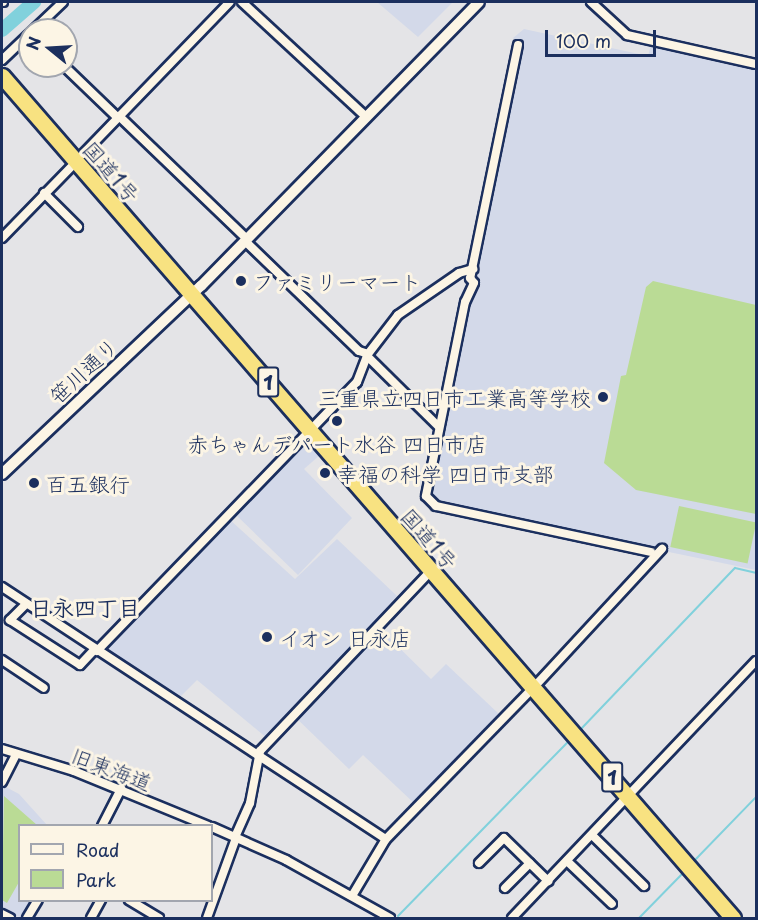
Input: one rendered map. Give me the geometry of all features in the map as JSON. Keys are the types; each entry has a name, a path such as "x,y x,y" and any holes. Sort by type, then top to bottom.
{"highway":[{"name":"国道1号","path":"2,76 431,571 535,686 733,918"}],"street":[{"path":"2,60 63,2"},
{"path":"83,154 230,2"},
{"path":"242,2 366,117"},
{"name":"笹川通り","path":"2,474 246,240 479,2"},
{"path":"591,2 627,35 756,64"},
{"path":"518,45 472,269 474,283 465,302 426,492 431,504 651,552"},
{"path":"77,78 359,351 368,355 438,426"},
{"path":"2,238 70,168"},
{"path":"44,193 78,227"},
{"path":"26,603 10,620 80,665 357,382 368,355 398,315 459,273 472,269"},
{"path":"352,896 386,838 535,686 662,549"},
{"path":"213,901 250,802 260,756 431,571"},
{"path":"2,587 386,838"},
{"path":"2,660 44,688"},
{"path":"512,918 756,661"},
{"name":"旧東海道","path":"2,749 121,789 205,824"},
{"path":"2,782 16,754"},
{"path":"103,824 121,789"},
{"name":"旧東海道","path":"213,827 352,896 390,918"},
{"path":"592,835 644,886"},
{"path":"479,863 504,838 548,880"},
{"path":"567,861 612,904"},
{"path":"505,888 530,863"},
{"path":"27,918 37,902"},
{"path":"91,918 100,902"},
{"path":"132,902 159,918"},
{"path":"207,918 213,902"},
{"path":"2,914 10,918"}],"shaded area":[{"path":"377,2 453,2 418,37"},
{"name":"三重県立四日市工業高等学校","path":"524,29 648,56 651,45 756,67 756,570 436,504 428,494 469,304 477,282 474,277 488,204 522,48 513,38"},
{"path":"306,441 320,455 304,469 352,518 298,575 235,514"},
{"path":"229,519 295,579 337,539 397,596 373,622 431,679 446,664 500,715 415,804 363,755 349,769 292,714 268,739 197,680 177,700 101,650"},
{"path":"2,785 19,794 46,824 18,824 18,902 32,902 23,918 2,911"}],"green space":[{"path":"653,281 756,305 756,514 636,490 604,463 621,376 626,375 646,287"},
{"path":"679,506 756,522 748,564 670,547"},
{"path":"4,796 36,824 18,824 18,884 7,903 2,900"}],"waterway":[{"path":"2,30 34,2"},
{"path":"581,729 735,568 756,573"},
{"path":"398,916 570,740"},
{"path":"694,861 756,797"},
{"path":"639,918 684,872"}],"place":[{"name":"ファミリーマート","path":"241,281"},
{"name":"三重県立四日市工業高等学校","path":"603,397"},
{"name":"赤ちゃんデパート水谷 四日市店","path":"337,421"},
{"name":"幸福の科学 四日市支部","path":"325,473"},
{"name":"百五銀行","path":"34,483"},
{"name":"イオン 日永店","path":"267,637"}],"district":[{"name":"日永四丁目","path":"85,607"}]}
